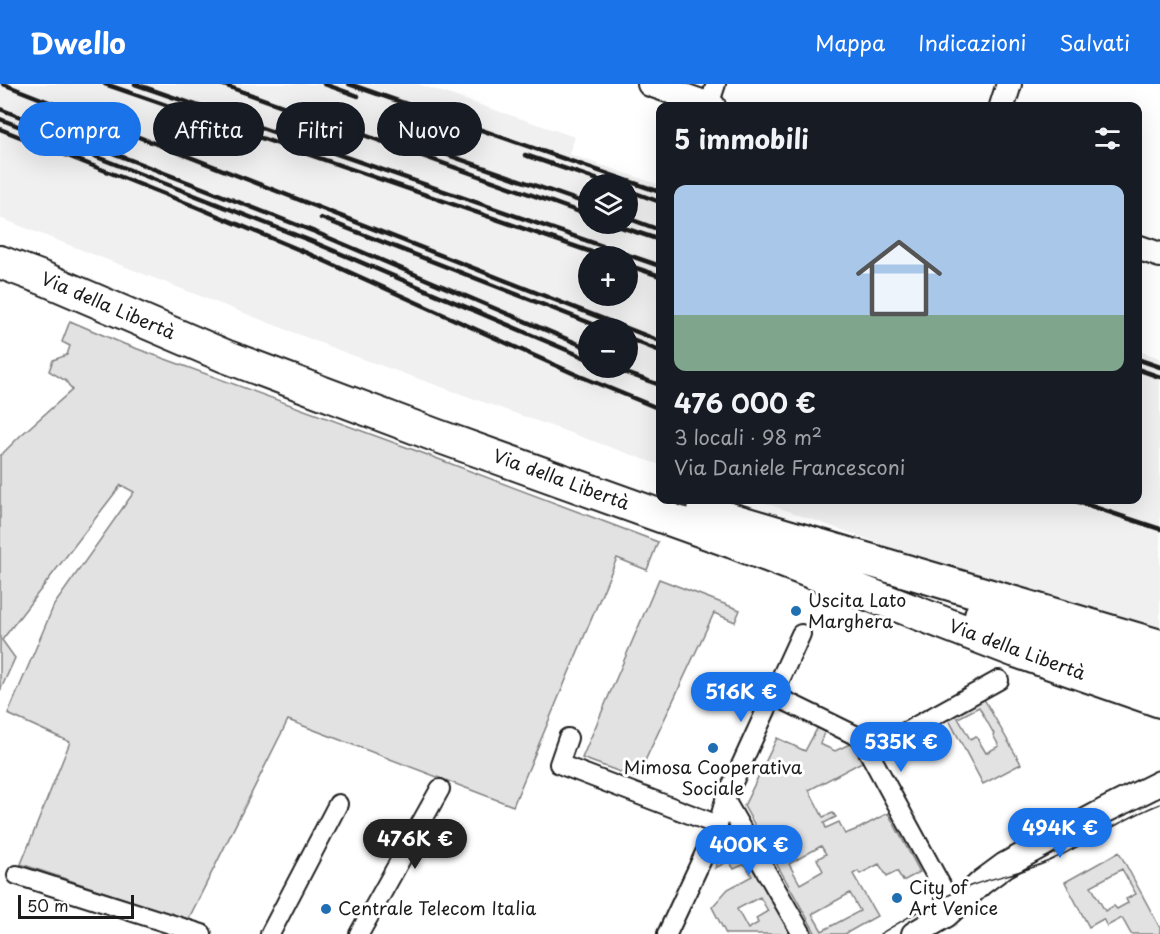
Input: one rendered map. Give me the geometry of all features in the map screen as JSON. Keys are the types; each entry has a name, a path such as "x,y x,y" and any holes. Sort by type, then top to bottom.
{"highway":[{"name":"Via della Libertà","path":"0,240 182,316 583,471 656,497"},
{"name":"Via della Libertà","path":"0,262 225,356 435,435 744,546 1016,651 1160,701"},
{"path":"676,504 1082,651 1160,674"},
{"path":"679,504 1160,646"}],"street":[{"path":"650,84 713,99"},
{"path":"1003,102 1009,84"},
{"path":"1142,249 1160,255"},
{"path":"668,934 718,825 725,800 801,634"},
{"path":"869,752 999,680"},
{"path":"773,695 861,738 942,887 946,901 946,915"},
{"path":"568,738 559,764 718,825"},
{"path":"915,934 946,915 964,897 1005,865 1160,783"},
{"path":"359,934 440,789"},
{"path":"725,800 802,934"},
{"path":"270,934 338,804"},
{"path":"17,875 202,934"}],"shaded area":[{"path":"0,84 418,84 471,102 377,102 377,156 482,156 482,106 575,137 569,154 628,174 578,174 578,234 638,234 638,178 656,184 656,464 346,353 0,218"},
{"path":"70,321 124,344 658,542 647,570 617,558 513,806 288,720 188,920 21,864 70,742 8,714 54,605 134,492 121,485 2,640 15,658 0,691 0,456 72,390 66,381 49,371 53,360 67,355 70,346 62,342"},
{"path":"1142,352 1160,358 1160,635 1003,587 768,504 1142,504"},
{"path":"659,579 740,610 735,622 714,613 637,778 582,758"},
{"path":"984,699 1021,764 983,784 948,718","holes":["979,707 999,746 986,753 976,736 970,739 958,718"]},
{"path":"818,727 825,730 820,744 835,751 852,743 862,762 809,790 823,817 833,813 836,817 824,823 826,828 839,822 845,834 888,813 920,872 903,881 897,871 887,876 879,864 860,874 858,871 853,874 877,916 845,934 816,934 744,806 777,738 805,751","holes":["821,846 826,854 817,859 823,871 800,884 789,864","850,893 860,911 822,931 812,914"]},
{"path":"733,830 790,934 726,934 712,907 728,889 752,876 745,864 734,869 729,861 715,868","holes":["760,897 768,911 756,918 758,923 748,929 737,909"]},
{"path":"1119,852 1160,928 1160,934 1131,934 1122,918 1107,926 1103,919 1089,927 1065,882","holes":["1122,869 1136,894 1126,899 1128,903 1117,909 1114,906 1105,911 1091,886"]}],"tram line":[{"path":"880,934 947,896 1039,865 1160,804"}],"railway":[{"path":"3,84 656,339"},
{"path":"105,84 578,247"},
{"path":"135,84 656,265"},
{"path":"221,84 578,211"},
{"path":"324,84 358,96"},
{"path":"349,84 656,191"},
{"path":"0,109 315,232 578,344"},
{"path":"0,119 311,241 578,355"},
{"path":"0,129 307,253 577,375 656,407"},
{"path":"525,155 581,174"},
{"path":"451,156 578,201"},
{"path":"638,194 656,201"},
{"path":"321,218 578,318"},
{"path":"638,222 656,229"},
{"path":"638,233 656,239"},
{"path":"638,269 656,275"},
{"path":"638,342 656,349"},
{"path":"1142,361 1160,367"},
{"path":"1142,371 1160,377"},
{"path":"638,377 656,384"},
{"path":"1085,504 1160,529"}],"place":[{"name":"Uscita Lato Marghera","path":"796,611"},
{"name":"Mimosa Cooperativa Sociale","path":"713,748"},
{"name":"City of Art Venice","path":"897,898"},
{"name":"Centrale Telecom Italia","path":"326,909"}]}
